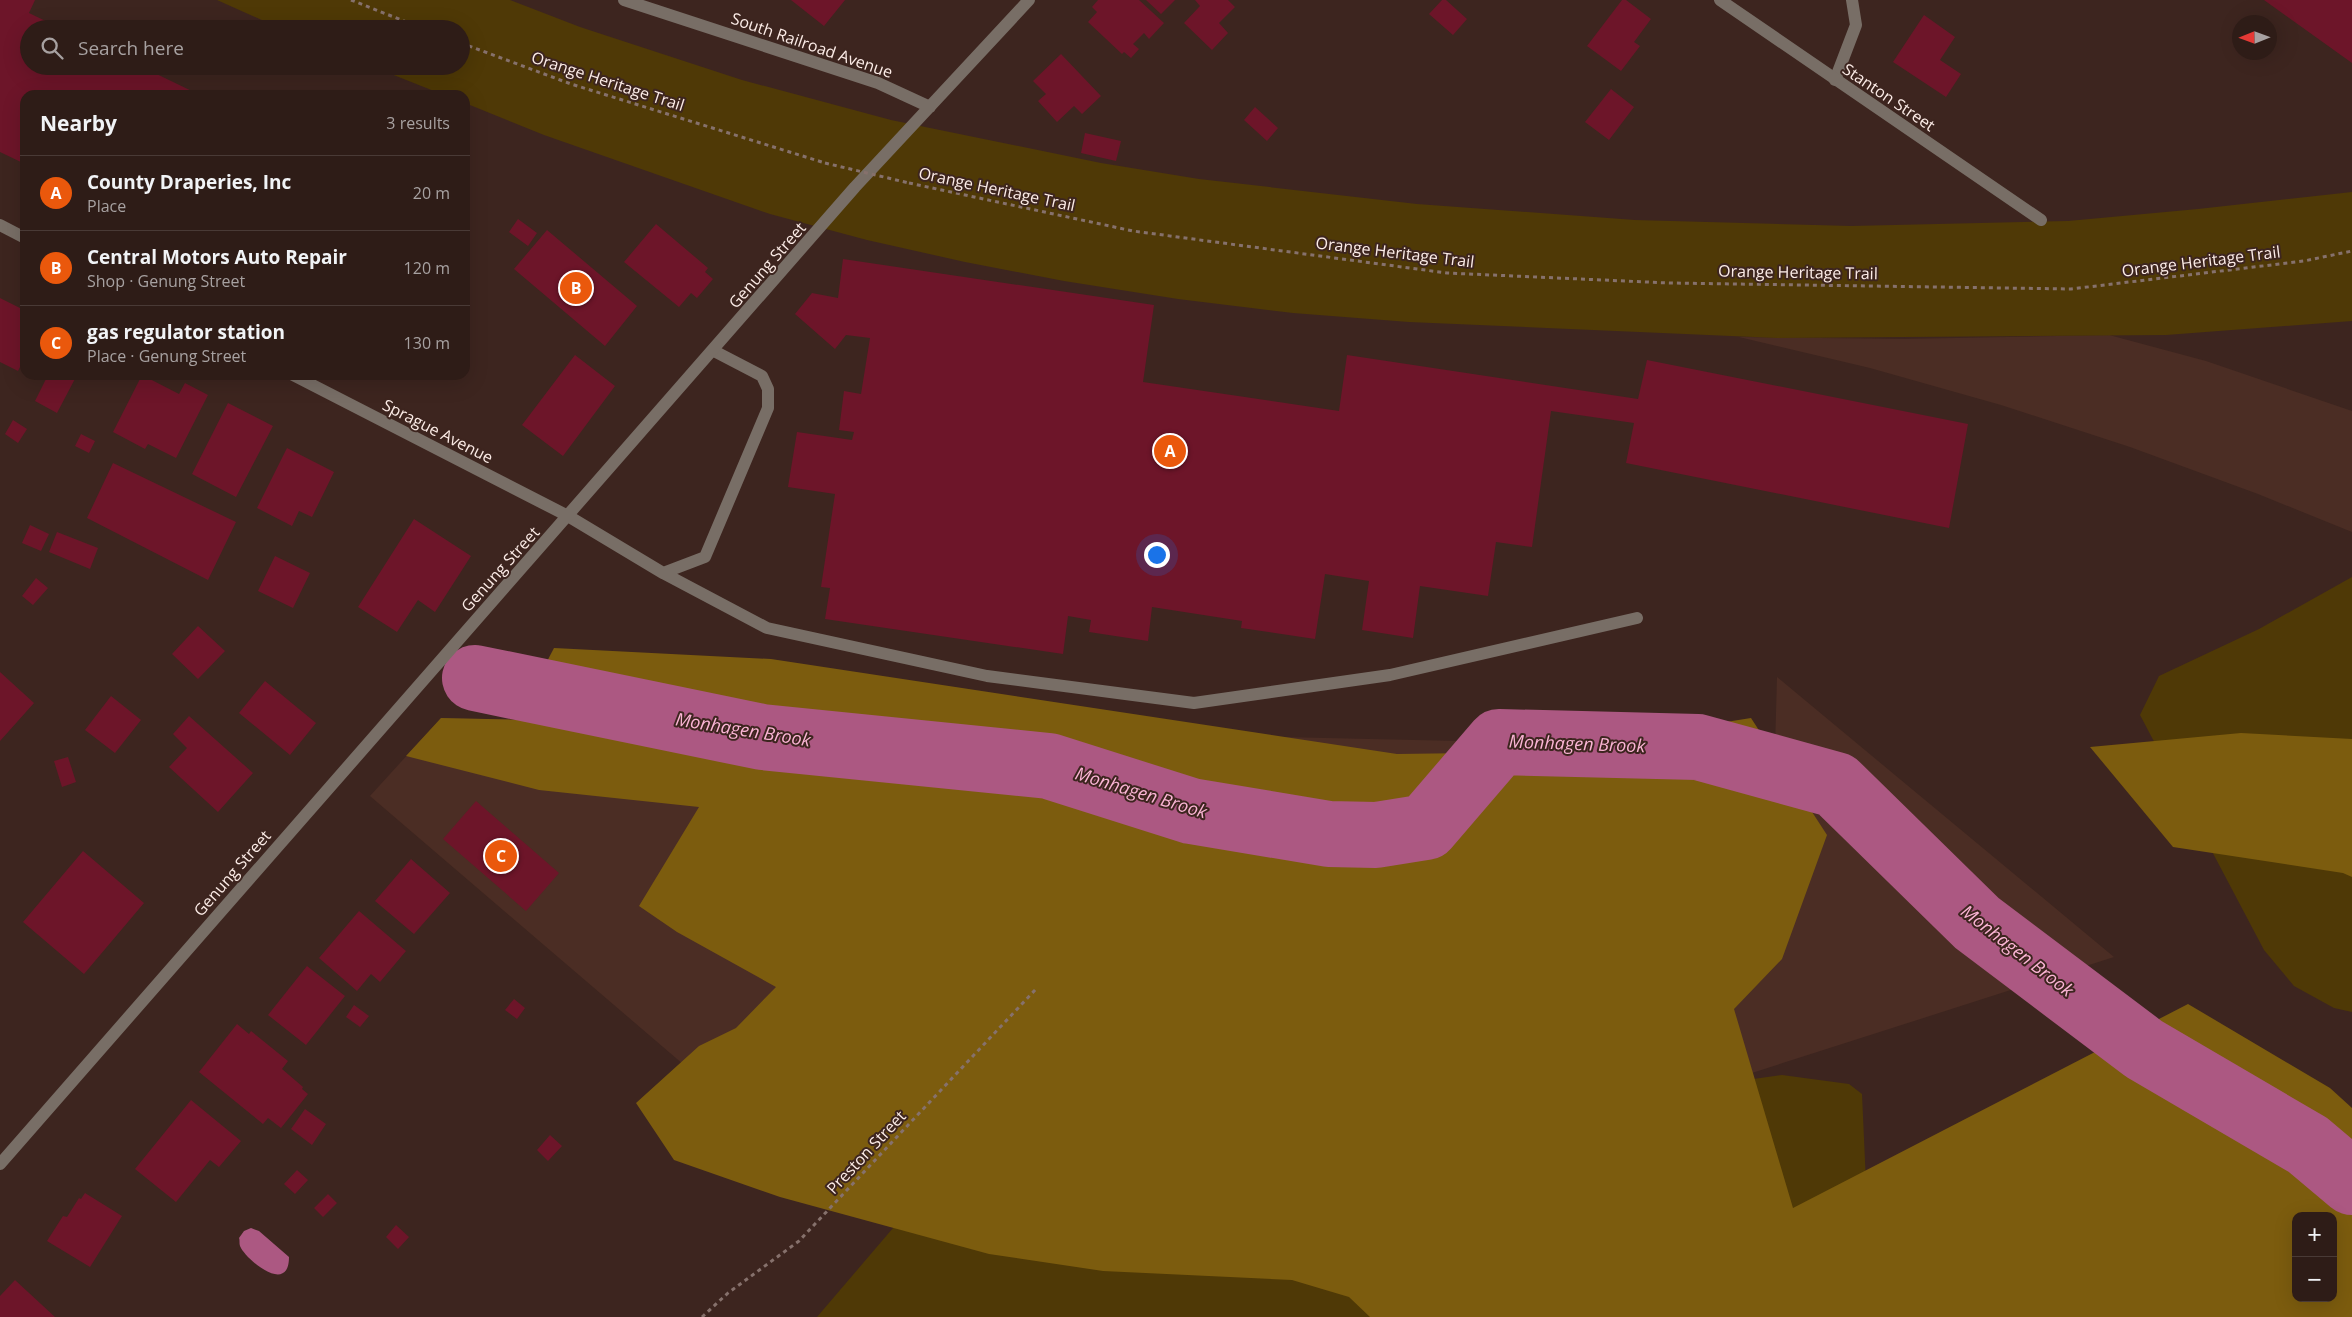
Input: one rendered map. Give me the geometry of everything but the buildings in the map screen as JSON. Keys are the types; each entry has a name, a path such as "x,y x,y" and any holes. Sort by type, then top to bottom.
{"street":[{"name":"South Railroad Avenue","path":"624,0 878,83 930,107"},
{"name":"Genung Street","path":"0,1164 714,351 855,187 1029,0"},
{"name":"Stanton Street","path":"1720,0 2041,220"},
{"path":"1836,80 1856,25 1852,0"},
{"path":"0,225 20,235"},
{"path":"663,573 705,557 768,408 768,389 762,376 714,351"},
{"name":"Sprague Avenue","path":"302,380 568,516 663,573 767,628 987,676 1194,703 1390,675 1637,618"}],"path":[{"path":"351,0 401,20"},
{"name":"Orange Heritage Trail","path":"470,46 571,84 825,163 909,183 1133,231 1457,274 1669,283 2071,289 2304,261 2352,251"},
{"name":"Preston Street","path":"702,1317 728,1293 799,1241 1036,989"}],"shaded area":[{"path":"217,0 510,0 580,27 742,80 891,120 1101,163 1199,179 1417,204 1635,220 1851,226 2068,221 2352,192 2352,321 2166,335 1777,338 1409,322 1293,313 1178,299 1064,281 965,262 867,240 770,214 544,135 470,105 470,90 431,90 394,75 470,75 470,20 262,20"},
{"path":"2109,335 2206,361 2352,411 2352,532 2258,494 2130,447 2001,405 1870,368 1739,337 1903,339"},
{"path":"2352,577 2352,1012 2334,1008 2294,986 2264,950 2140,715 2159,676 2259,629"},
{"path":"554,648 771,659 1397,754 1537,752 1751,718 1827,835 1782,959 1734,1009 1793,1208 2188,1004 2330,1088 2352,1108 2352,1317 1370,1317 1349,1297 1292,1280 1103,1271 989,1254 780,1197 674,1160 636,1103 699,1046 736,1028 776,987 677,932 639,906 699,807 539,790 406,756 441,718 576,721 532,690"},
{"path":"1777,677 2114,957 1455,1168 823,1184 370,796 441,718 1775,748"},
{"path":"2241,733 2352,739 2352,877 2343,873 2173,847 2090,747"},
{"path":"1081,1008 1587,1317 817,1317"},
{"path":"1782,1075 1849,1084 1862,1094 1872,1317 1703,1086"},
{"path":"251,1228 259,1231 289,1257 287,1268 282,1274 266,1271 244,1252 240,1246 239,1238 244,1231"}],"waterway":[{"name":"Monhagen Brook","path":"475,678 762,737 1049,766 1191,811 1329,834 1376,835 1426,827 1499,742 1698,747 1836,785 1977,923 2144,1049 2308,1145 2352,1182"}],"place":[{"name":"Central Motors Auto Repair","path":"576,288"},
{"name":"County Draperies, Inc","path":"1170,451"},
{"name":"gas regulator station","path":"501,856"}]}
